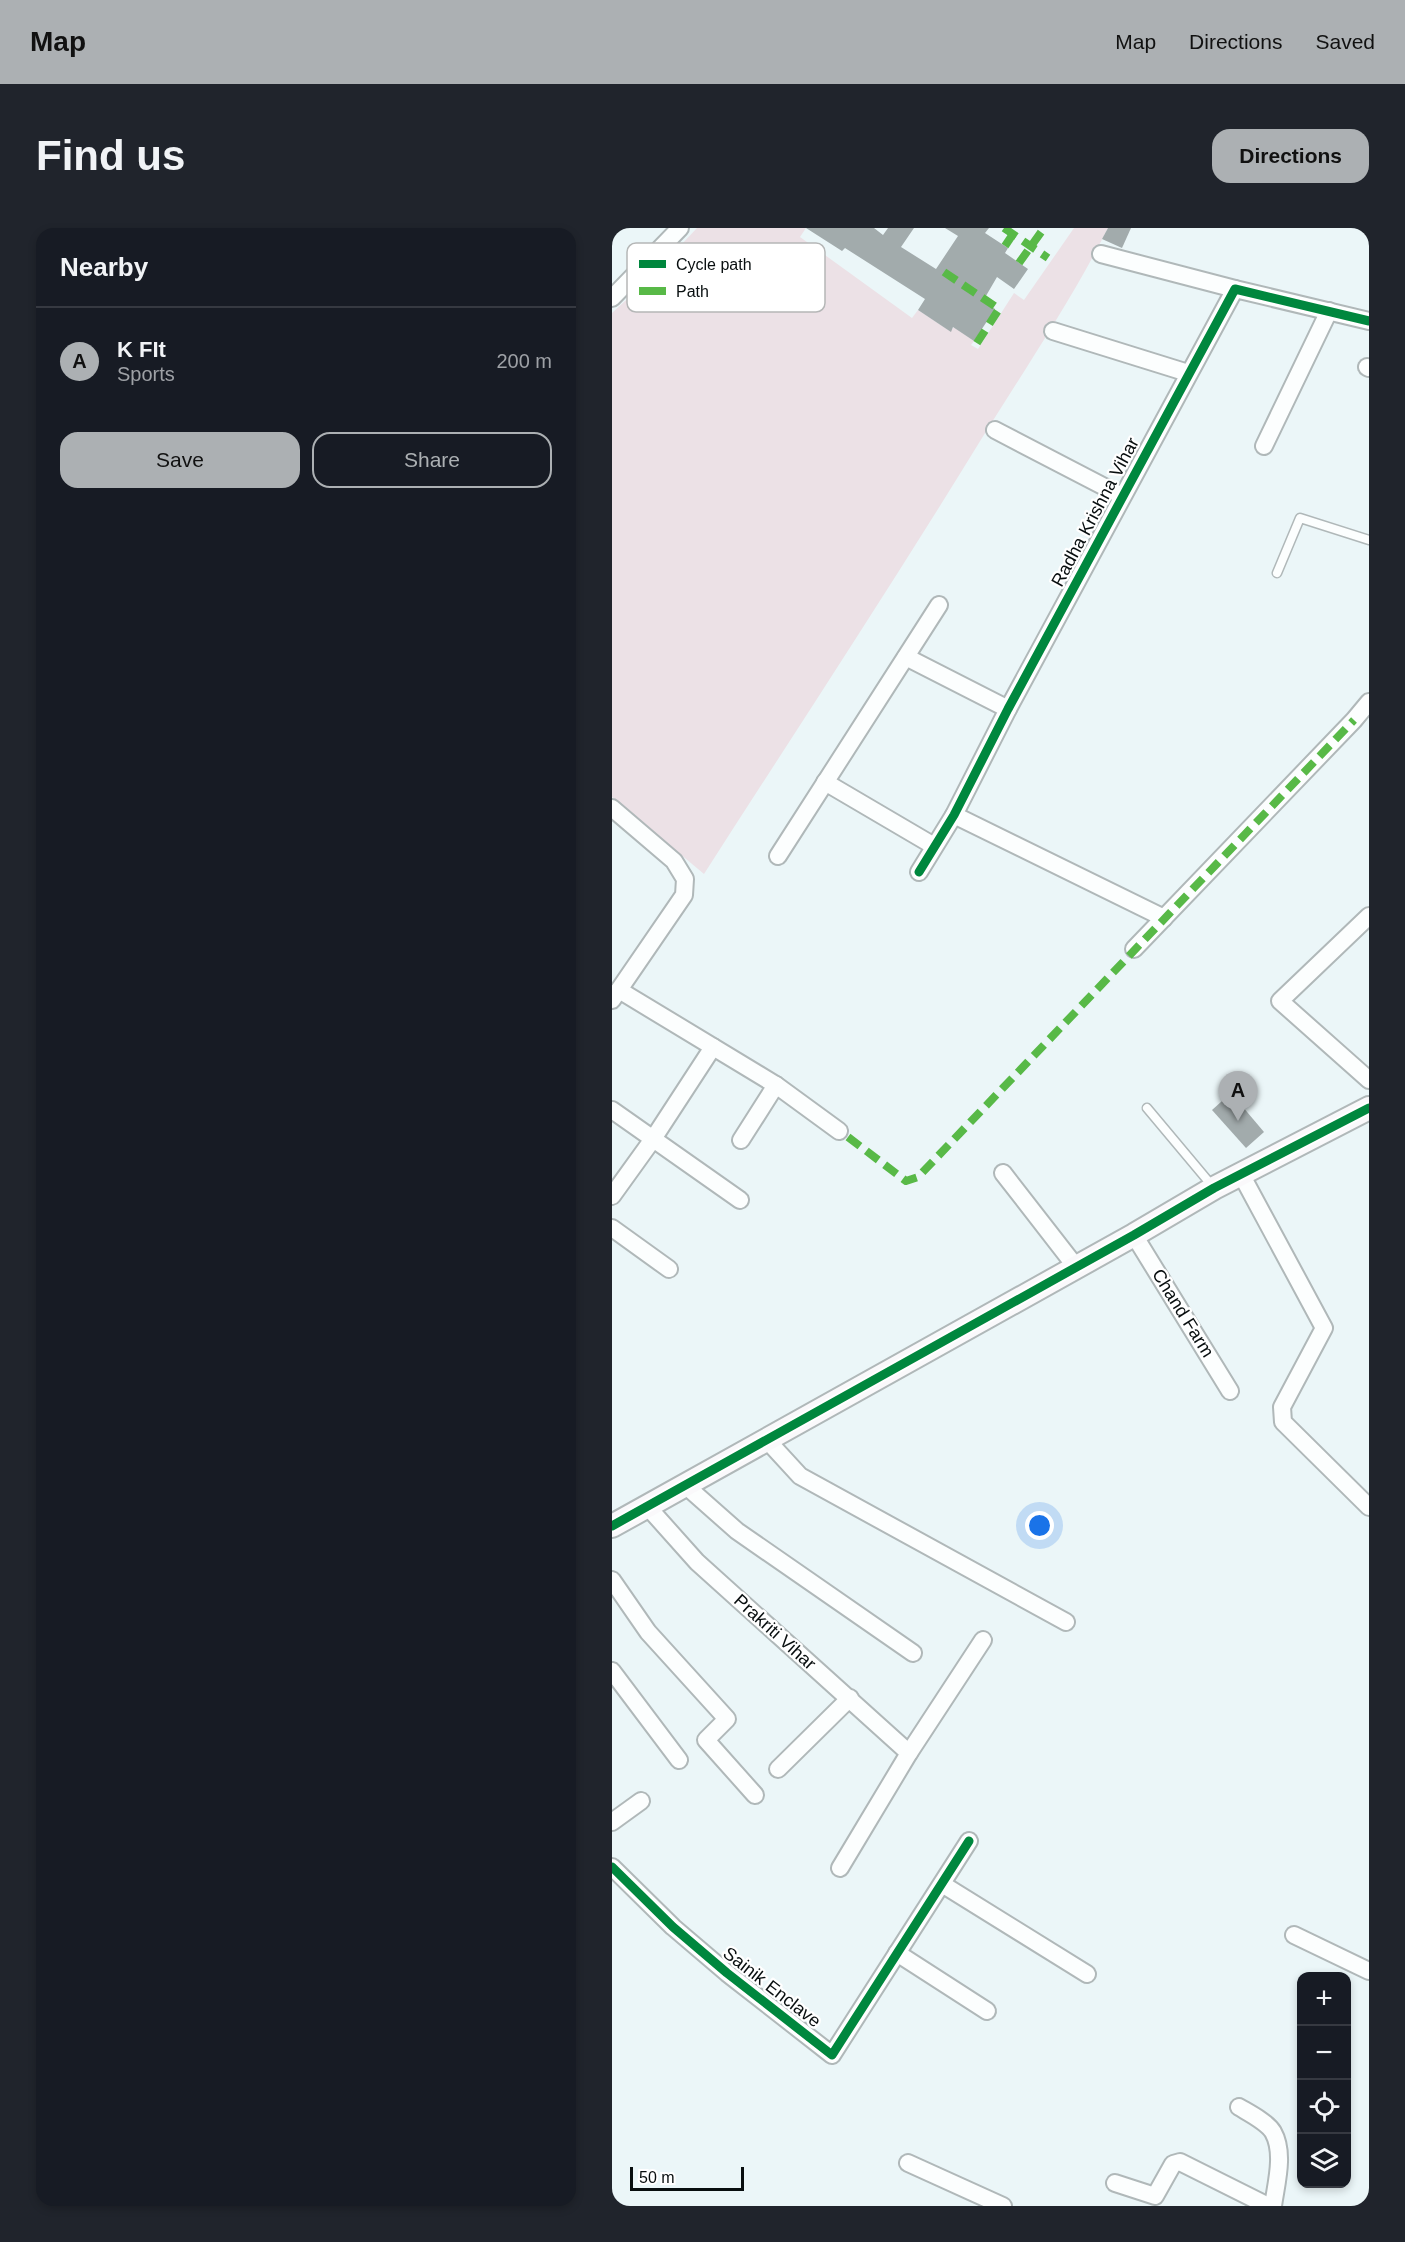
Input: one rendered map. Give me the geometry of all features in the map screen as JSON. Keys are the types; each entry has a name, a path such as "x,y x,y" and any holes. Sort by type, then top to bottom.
{"street":[{"path":"665,243 680,228"},
{"path":"1101,254 1369,321"},
{"path":"612,298 627,283"},
{"name":"Radha Krishna Vihar","path":"919,872 954,815 1008,709 1235,289"},
{"path":"1264,446 1329,311"},
{"path":"1053,331 1188,373"},
{"path":"996,430 1122,496"},
{"path":"778,856 939,605"},
{"path":"906,657 1008,709"},
{"path":"1134,949 1369,702"},
{"path":"825,782 934,846"},
{"path":"612,808 674,861 686,879 684,895 615,995 713,1047 777,1085 839,1131"},
{"path":"954,815 1164,918"},
{"path":"1369,916 1280,1001 1369,1080"},
{"path":"612,1196 713,1047"},
{"path":"741,1140 777,1085"},
{"path":"612,1110 740,1200"},
{"path":"612,1526 766,1438 1134,1235 1214,1188 1367,1111"},
{"path":"1003,1173 1076,1267"},
{"path":"1241,1174 1324,1328 1282,1407 1283,1422 1369,1507"},
{"path":"612,1228 669,1269"},
{"name":"Chand Farm","path":"1134,1235 1230,1391"},
{"path":"766,1438 801,1476 1066,1622"},
{"path":"685,1485 737,1531 913,1653"},
{"name":"Prakriti Vihar","path":"647,1506 697,1562 909,1753"},
{"path":"612,1580 648,1632 727,1719 706,1740 754,1795"},
{"path":"840,1868 909,1753 983,1640"},
{"path":"612,1671 679,1760"},
{"path":"778,1769 850,1698"},
{"path":"612,1822 641,1801"},
{"name":"Sainik Enclave","path":"612,1867 673,1927 727,1973 832,2055 969,1841"},
{"path":"942,1884 1088,1974"},
{"path":"1294,1935 1369,1971"},
{"path":"897,1953 987,2010"},
{"path":"1239,2107 1273,2132 1278,2152 1273,2206"},
{"path":"1115,2183 1155,2196 1173,2164 1180,2162 1268,2206"},
{"path":"908,2163 1003,2206"}],"lane":[{"path":"1277,573 1300,518 1369,540"},
{"path":"1147,1108 1214,1188"}],"shaded area":[{"path":"697,228 806,228 800,237 808,243 683,243"},
{"path":"1074,228 1108,228 1079,282 1031,360 704,874 612,797 612,313 627,299 627,312 825,312 825,255 912,318 918,310 950,331 954,327 974,341 971,345 978,349 1014,293 1024,300"}],"building":[{"path":"806,228 874,228 883,235 888,228 914,228 901,247 936,269 958,236 945,228 989,228 985,233 1008,248 1005,253 1028,269 1014,289 997,277 983,301 995,309 974,341 953,327 951,332 918,310 925,299 845,248 842,251"},
{"path":"1108,228 1131,228 1122,248 1102,239"},
{"path":"1231,1093 1264,1132 1246,1148 1212,1110"}],"marked path":[{"path":"1004,228 1048,258"},
{"path":"1005,246 1017,228"},
{"path":"1019,263 1044,228"},
{"path":"944,272 999,309 975,346"},
{"path":"848,1137 906,1181 918,1177 1354,720"}],"cycle path":[{"path":"919,872 954,815 1008,709 1235,289 1369,321"},
{"path":"612,1526 1134,1235 1214,1188 1369,1108"},
{"path":"612,1867 673,1927 727,1973 832,2055 969,1841"}],"place":[{"name":"K FIt","path":"1238,1121"}]}
